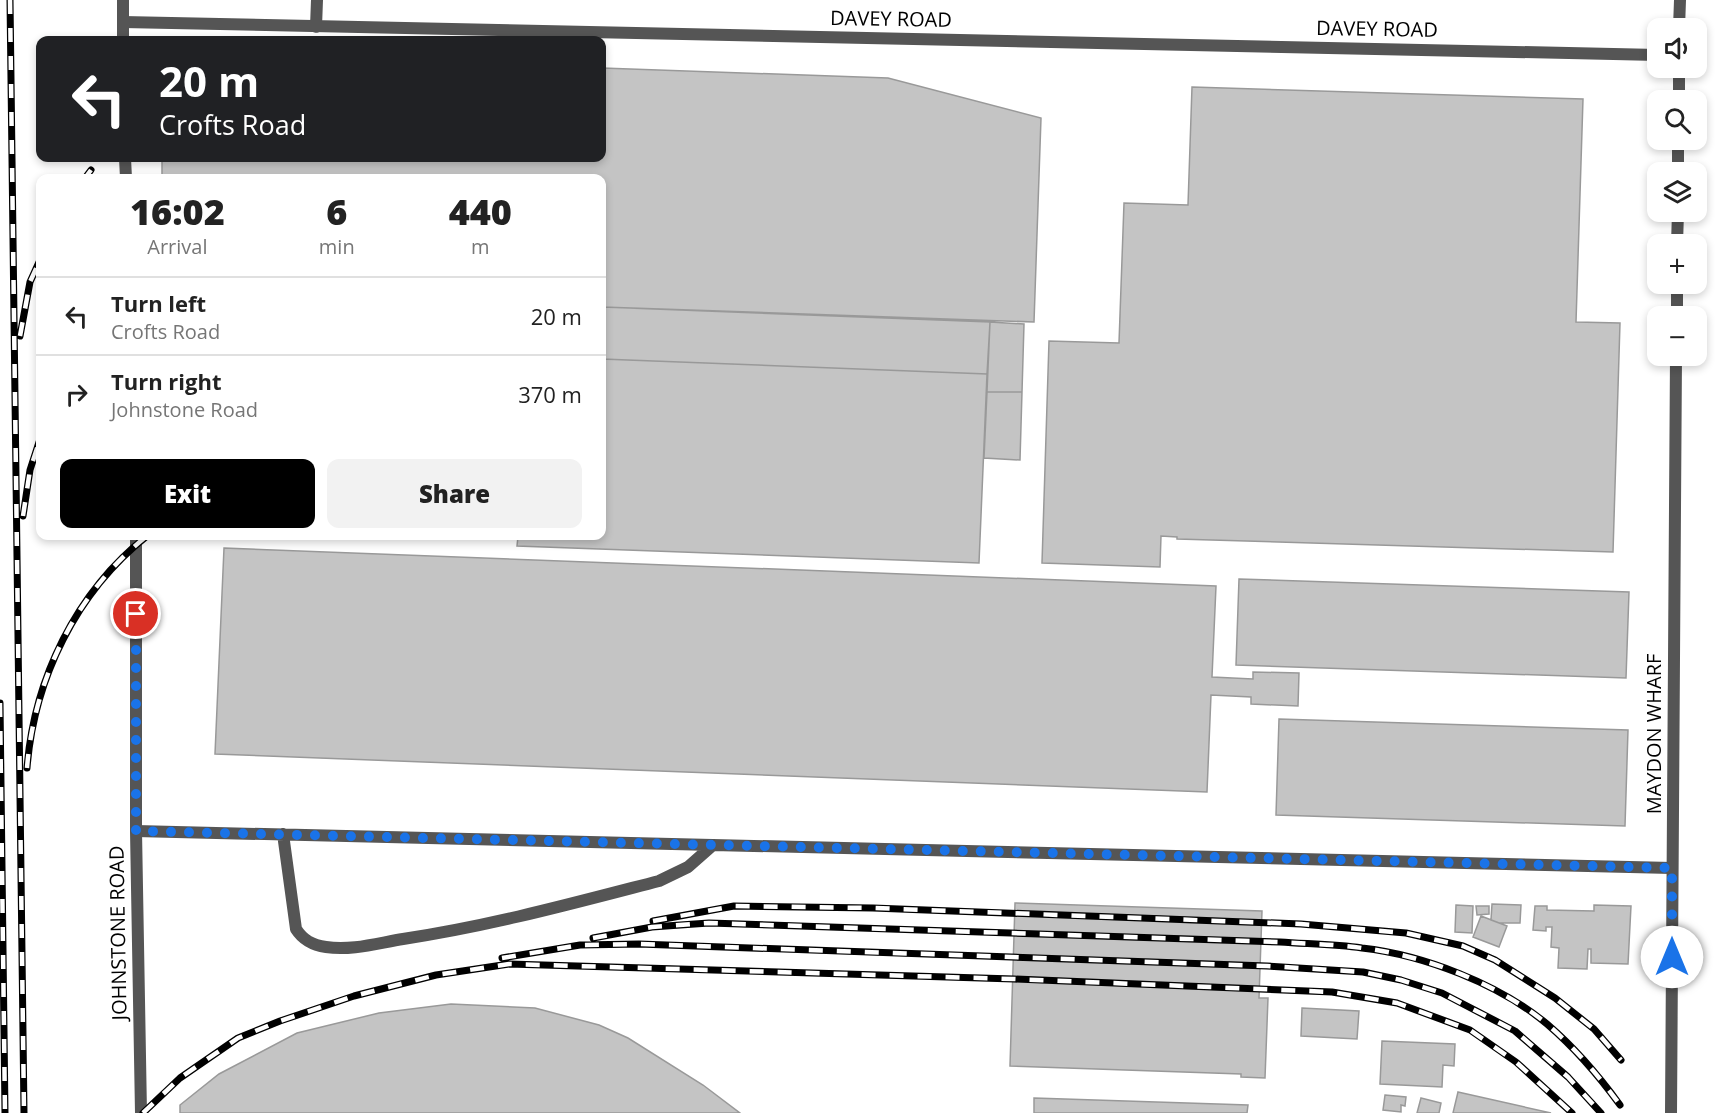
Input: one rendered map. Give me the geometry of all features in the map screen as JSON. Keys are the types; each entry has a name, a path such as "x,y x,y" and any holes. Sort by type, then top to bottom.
{"street":[{"path":"123,0 123,36"},
{"path":"316,27 317,0"},
{"path":"1679,18 1680,0"},
{"name":"DAVEY ROAD","path":"123,22 1647,55"},
{"name":"MAYDON WHARF","path":"1671,1113 1676,366"},
{"name":"JOHNSTONE ROAD","path":"136,540 136,831 141,1113"},
{"path":"136,831 1672,868"},
{"path":"283,834 296,929 301,937 310,943 346,948 460,930 659,881 688,867 713,845"}],"building":[{"path":"606,68 888,78 1041,118 1034,322 606,307 606,174 162,174 162,162 606,162"},
{"path":"1192,87 1583,99 1576,322 1620,323 1613,552 1177,539 1177,537 1161,536 1160,567 1042,563 1049,341 1119,343 1124,203 1188,205"},
{"path":"606,307 990,322 987,374 606,359"},
{"path":"990,322 1024,324 1022,392 987,392"},
{"path":"606,359 987,374 979,563 517,546 518,540 606,540"},
{"path":"987,392 1022,392 1020,460 984,458"},
{"path":"224,548 1216,586 1212,677 1253,679 1253,672 1299,673 1298,706 1251,704 1251,697 1211,695 1207,792 215,754"},
{"path":"1239,579 1629,592 1626,678 1236,665"},
{"path":"1279,719 1628,730 1625,826 1276,815"},
{"path":"1015,903 1262,911 1259,998 1268,998 1265,1078 1241,1077 1241,1074 1010,1066"},
{"path":"1492,904 1521,905 1520,923 1499,923 1491,920"},
{"path":"1456,905 1473,906 1472,933 1455,932"},
{"path":"1594,905 1631,906 1628,964 1591,963 1591,949 1588,949 1587,969 1558,968 1559,948 1551,947 1552,927 1546,927 1546,931 1533,930 1535,906 1547,906 1547,910 1594,911"},
{"path":"1476,906 1489,906 1489,914 1477,915"},
{"path":"1481,916 1507,926 1499,947 1473,937"},
{"path":"451,1004 535,1008 599,1025 628,1038 703,1085 740,1113 180,1113 180,1105 219,1074 297,1033 379,1013"},
{"path":"1302,1008 1359,1011 1357,1039 1301,1036"},
{"path":"1382,1041 1455,1044 1454,1066 1443,1065 1442,1087 1380,1084"},
{"path":"1458,1092 1551,1113 1453,1113"},
{"path":"1385,1095 1406,1097 1405,1106 1401,1105 1401,1112 1383,1110"},
{"path":"1034,1098 1248,1105 1247,1113 1034,1113"},
{"path":"1421,1098 1441,1103 1439,1113 1417,1113"}],"railway":[{"path":"10,0 24,1113"},
{"path":"88,174 91,170"},
{"path":"20,336 30,282 36,269"},
{"path":"23,516 30,470 36,451"},
{"path":"27,768 31,735 39,702 49,670 63,640 99,583 142,540"},
{"path":"0,703 5,1113"},
{"path":"653,921 734,906 873,908 1301,924 1406,933 1463,946 1495,960 1555,998 1594,1029 1621,1060"},
{"path":"593,938 652,927 709,923 1280,942 1342,946 1386,952 1410,957 1460,974 1507,996 1557,1033 1595,1073 1620,1105"},
{"path":"502,958 580,945 639,944 1267,966 1363,972 1401,980 1442,993 1515,1031 1568,1077 1601,1113"},
{"path":"143,1113 180,1078 238,1038 354,996 436,975 509,964 1014,979 1332,992 1397,1003 1470,1030 1516,1062 1572,1113"}],"route":[{"path":"136,614 136,831 1672,868 1672,957"}]}
